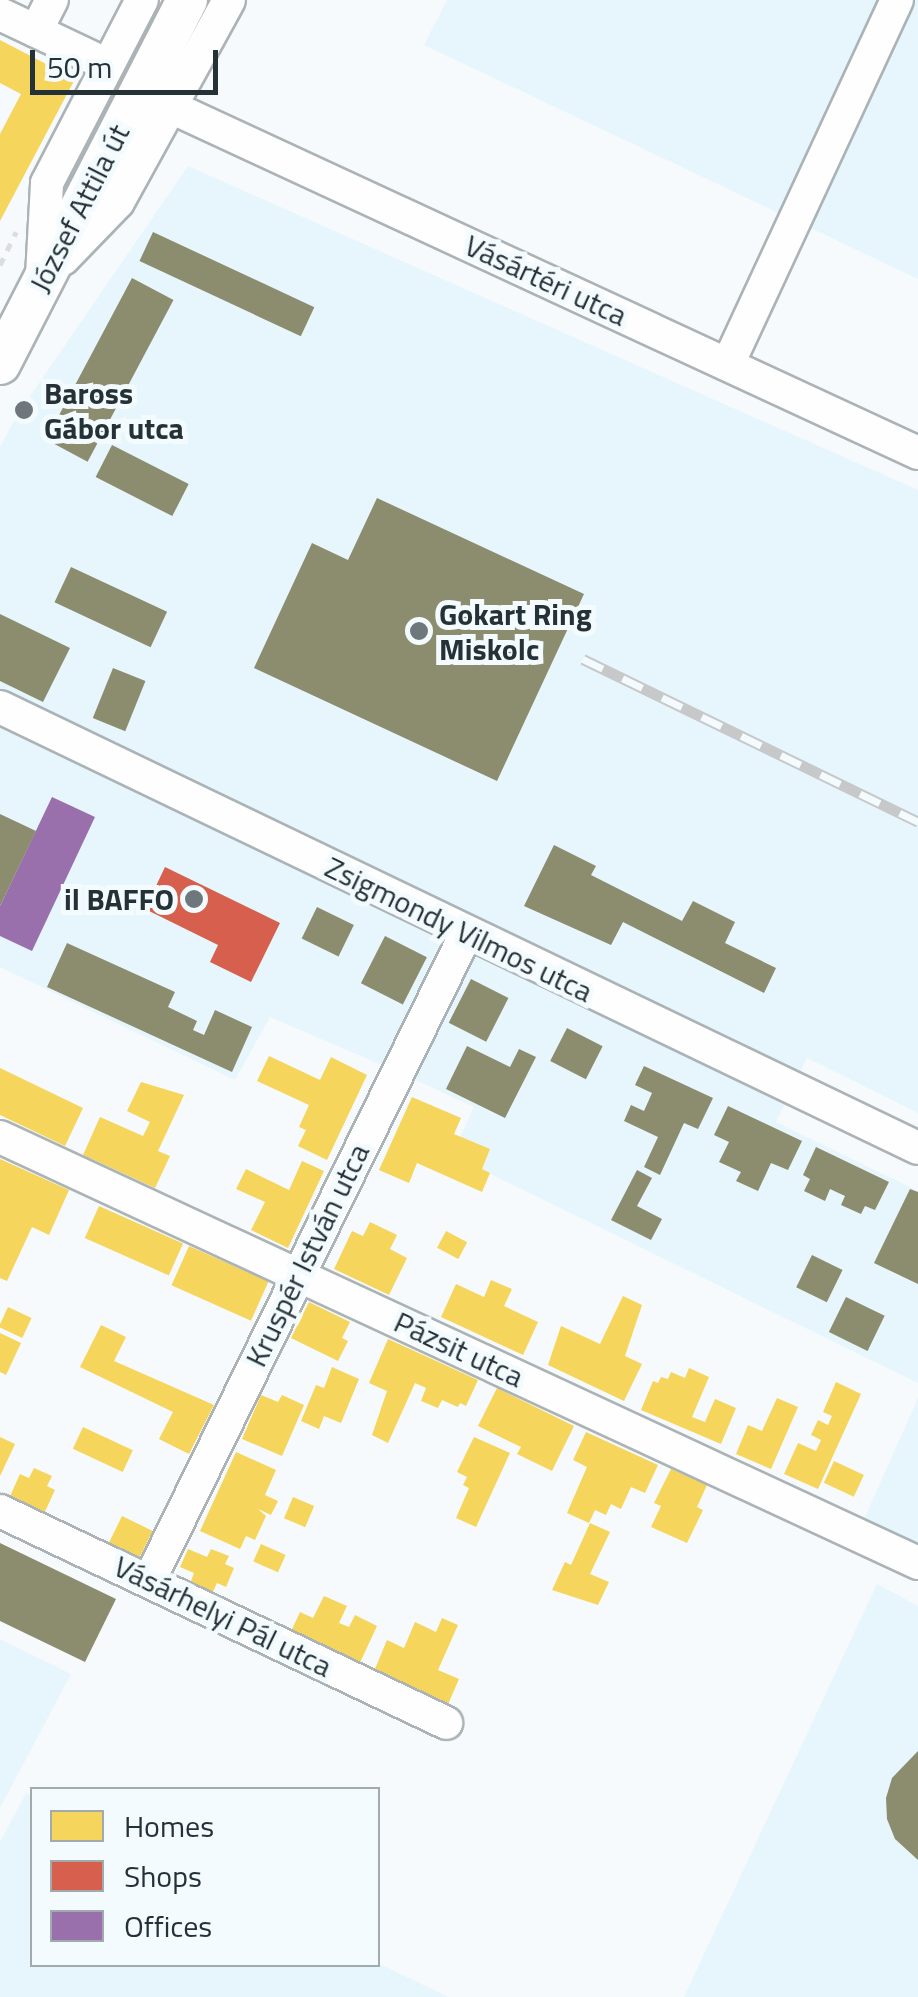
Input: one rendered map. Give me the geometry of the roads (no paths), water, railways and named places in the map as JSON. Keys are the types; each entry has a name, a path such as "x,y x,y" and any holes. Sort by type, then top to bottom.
{"main road":[{"name":"József Attila út","path":"0,364 11,316 42,280 187,0"}],"street":[{"path":"36,31 52,0"},
{"path":"42,280 47,184 142,0"},
{"path":"42,280 118,202 229,0"},
{"path":"728,364 897,0"},
{"path":"0,14 108,66"},
{"name":"Vásártéri utca","path":"173,108 918,453"},
{"name":"Zsigmondy Vilmos utca","path":"0,707 918,1148"},
{"name":"Kruspér István utca","path":"150,1580 466,932"},
{"name":"Pázsit utca","path":"0,1137 918,1562"},
{"name":"Vásárhelyi Pál utca","path":"0,1511 446,1723"}],"railway":[{"path":"583,659 918,822"}],"place":[{"name":"Baross Gábor utca","path":"24,410"},
{"name":"Gokart Ring Miskolc","path":"419,631"},
{"name":"il BAFFO","path":"194,899"}]}
